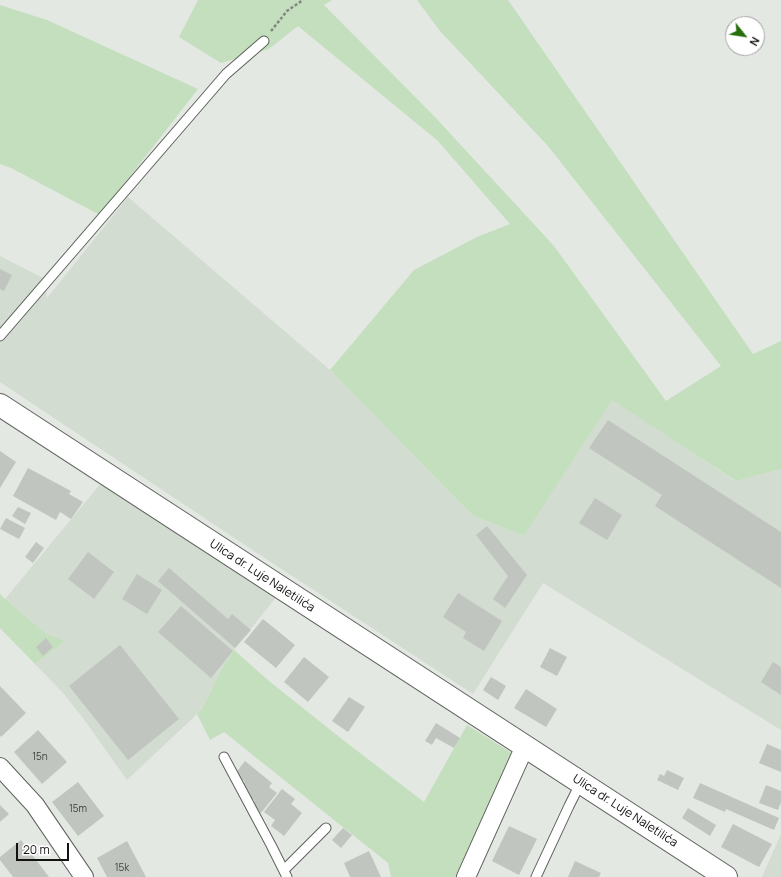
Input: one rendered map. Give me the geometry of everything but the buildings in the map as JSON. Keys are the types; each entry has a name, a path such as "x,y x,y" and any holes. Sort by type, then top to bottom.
{"main road":[{"name":"Ulica dr. Luje Naletilića","path":"0,405 726,877"}],"street":[{"path":"466,877 525,746"},
{"path":"0,768 35,805 84,877"}],"lane":[{"path":"0,336 226,74 264,41"},
{"path":"224,756 285,874 326,828"},
{"path":"536,877 576,792 583,784"}],"path":[{"path":"264,41 287,11 303,0"}],"shaded area":[{"path":"128,197 330,370 472,515 524,536 612,399 735,481 781,469 781,730 543,583 473,694 254,551 0,382 0,256 45,279 47,298"},
{"path":"102,482 277,596 234,650 221,670 203,707 127,780 64,694 35,664 64,641 47,634 5,599"},
{"path":"781,834 781,877 762,877"}],"green space":[{"path":"198,0 332,0 324,5 434,116 554,246 666,401 721,366 548,146 440,31 417,0 508,0 753,354 781,341 781,469 736,481 612,400 524,536 472,515 330,370 414,270 477,237 510,224 438,141 298,26 269,49 221,63 179,37"},
{"path":"0,5 47,20 198,89 100,215 11,168 0,164"},
{"path":"0,594 47,634 65,641 35,664 0,628"},
{"path":"234,650 269,681 424,802 467,725 510,752 512,755 458,877 391,877 388,863 224,732 210,740 197,714 203,707 221,670"}]}
